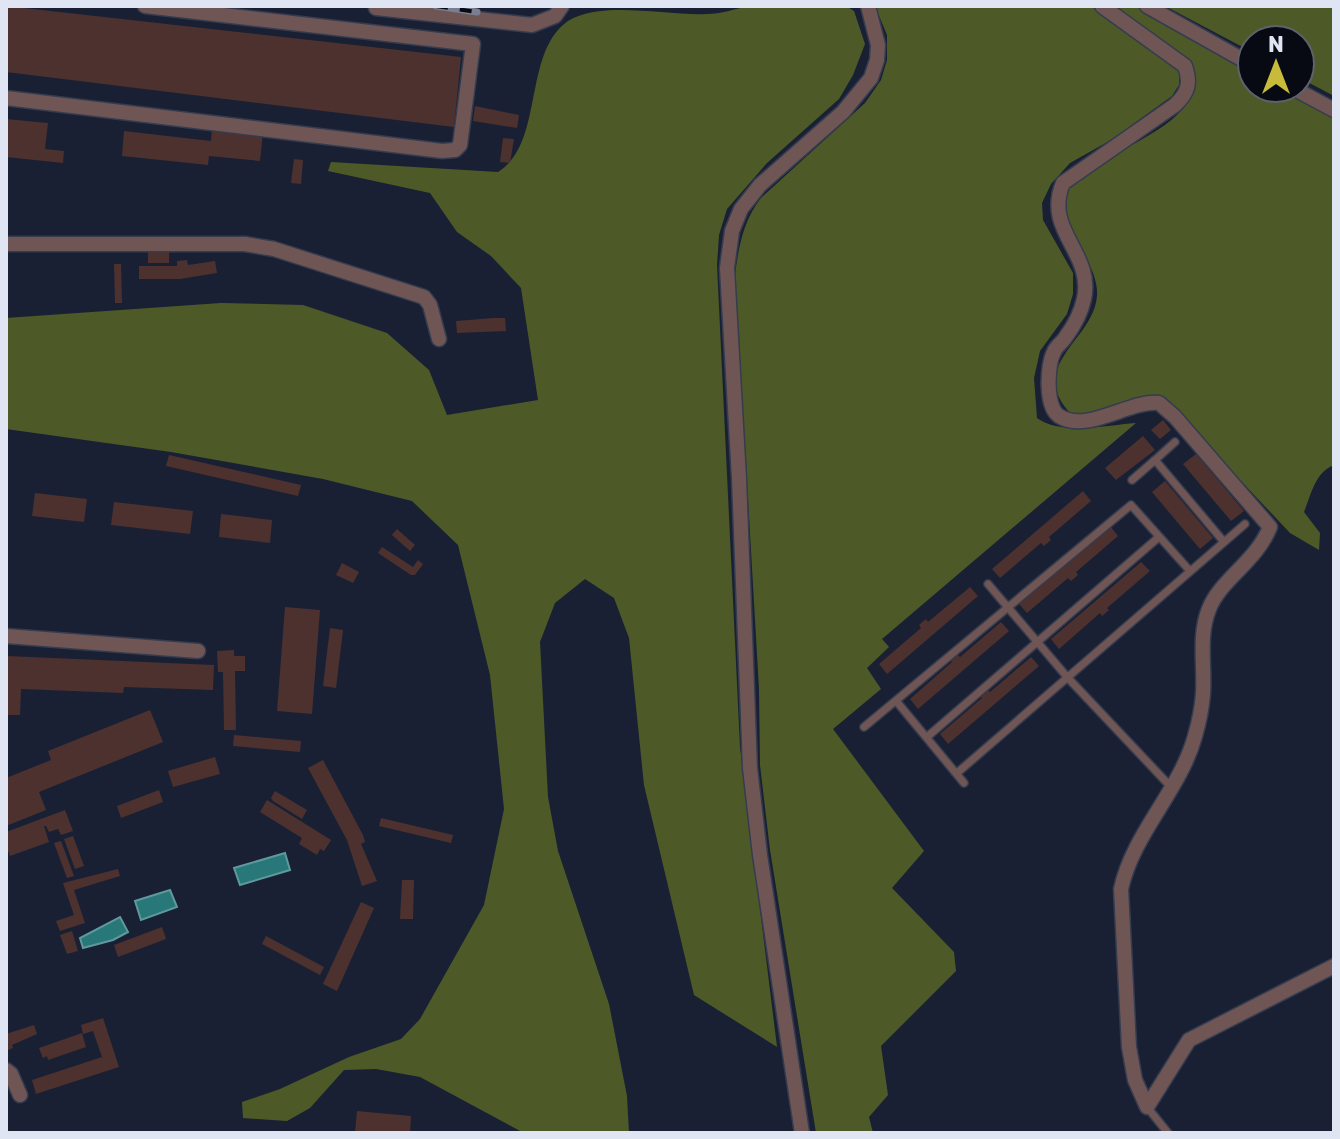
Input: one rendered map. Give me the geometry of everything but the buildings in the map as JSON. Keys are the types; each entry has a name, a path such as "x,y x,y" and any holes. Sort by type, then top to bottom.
{"street":[{"path":"6,98 442,151 455,150 460,145 473,44 145,6"},
{"path":"376,8 532,25 555,16 562,6"},
{"path":"802,1133 750,768 727,268 732,231 741,209 760,185 843,112 871,78 878,45 868,6"},
{"path":"1102,6 1185,66 1189,76 1188,89 1175,105 1063,183 1058,196 1057,214 1077,252 1083,270 1085,296 1079,315 1055,349 1051,360 1049,395 1054,411 1060,418 1082,420 1114,415 1136,404 1159,403 1175,417 1270,527 1261,547 1210,606 1203,627 1203,694 1195,739 1124,872 1121,889 1129,1047 1135,1080 1147,1107"},
{"path":"1147,6 1236,56"},
{"path":"1316,100 1334,110"},
{"path":"6,244 205,242 274,249 424,297 430,305 439,339"},
{"path":"6,636 198,651"},
{"path":"1147,1107 1189,1040 1334,966"},
{"path":"6,1070 11,1074 20,1095"}],"lane":[{"path":"1132,480 1175,442"},
{"path":"1155,460 1224,542"},
{"path":"864,727 1131,505 1190,571"},
{"path":"957,773 1245,524"},
{"path":"927,737 1159,537"},
{"path":"988,584 1068,678 1171,787"},
{"path":"897,702 964,783"},
{"path":"1147,1107 1168,1133"}],"shaded area":[{"path":"749,6 846,6 854,11 865,44 839,99 767,163 727,209 719,235 717,265 740,747 777,1047 694,995 644,785 629,638 614,598 585,579 555,603 540,642 548,797 558,851 609,1004 627,1096 629,1133 524,1133 420,1077 376,1069 344,1070 310,1108 287,1121 243,1118 242,1102 280,1089 349,1057 401,1039 420,1019 484,905 504,809 490,675 458,545 412,501 323,479 171,452 6,429 6,318 221,303 303,305 387,333 429,370 447,415 538,400 521,288 491,256 457,232 430,193 328,171 331,162 498,172 513,158 522,141 544,54 554,35 568,21 598,11 707,14"},
{"path":"875,6 1091,6 1179,70 1179,85 1172,96 1111,140 1070,163 1051,184 1042,203 1043,220 1073,273 1073,294 1067,314 1040,351 1034,378 1037,418 1059,427 1072,428 1136,423 882,639 889,647 867,668 881,689 833,729 924,851 892,888 954,952 956,971 881,1046 888,1095 869,1117 873,1133 816,1133 770,850 760,765 759,689 735,274 746,225 761,198 865,103 881,80 887,60 887,35"},
{"path":"1109,6 1135,6 1236,64 1236,104 1308,104 1334,118 1334,465 1318,478 1304,512 1320,533 1319,550 1290,533 1174,410 1159,399 1084,416 1071,414 1059,397 1055,381 1058,367 1093,312 1097,296 1091,267 1069,222 1065,208 1066,194 1073,182 1089,169 1177,115 1190,98 1194,79 1186,57"},
{"path":"1165,6 1334,6 1334,96 1316,86 1316,24 1236,24 1236,44"},
{"path":"285,853 290,870 240,885 234,868"},
{"path":"170,890 177,907 141,920 135,901"},
{"path":"120,917 128,932 113,940 83,948 80,938"}],"railway":[{"path":"436,6 477,12"}]}
